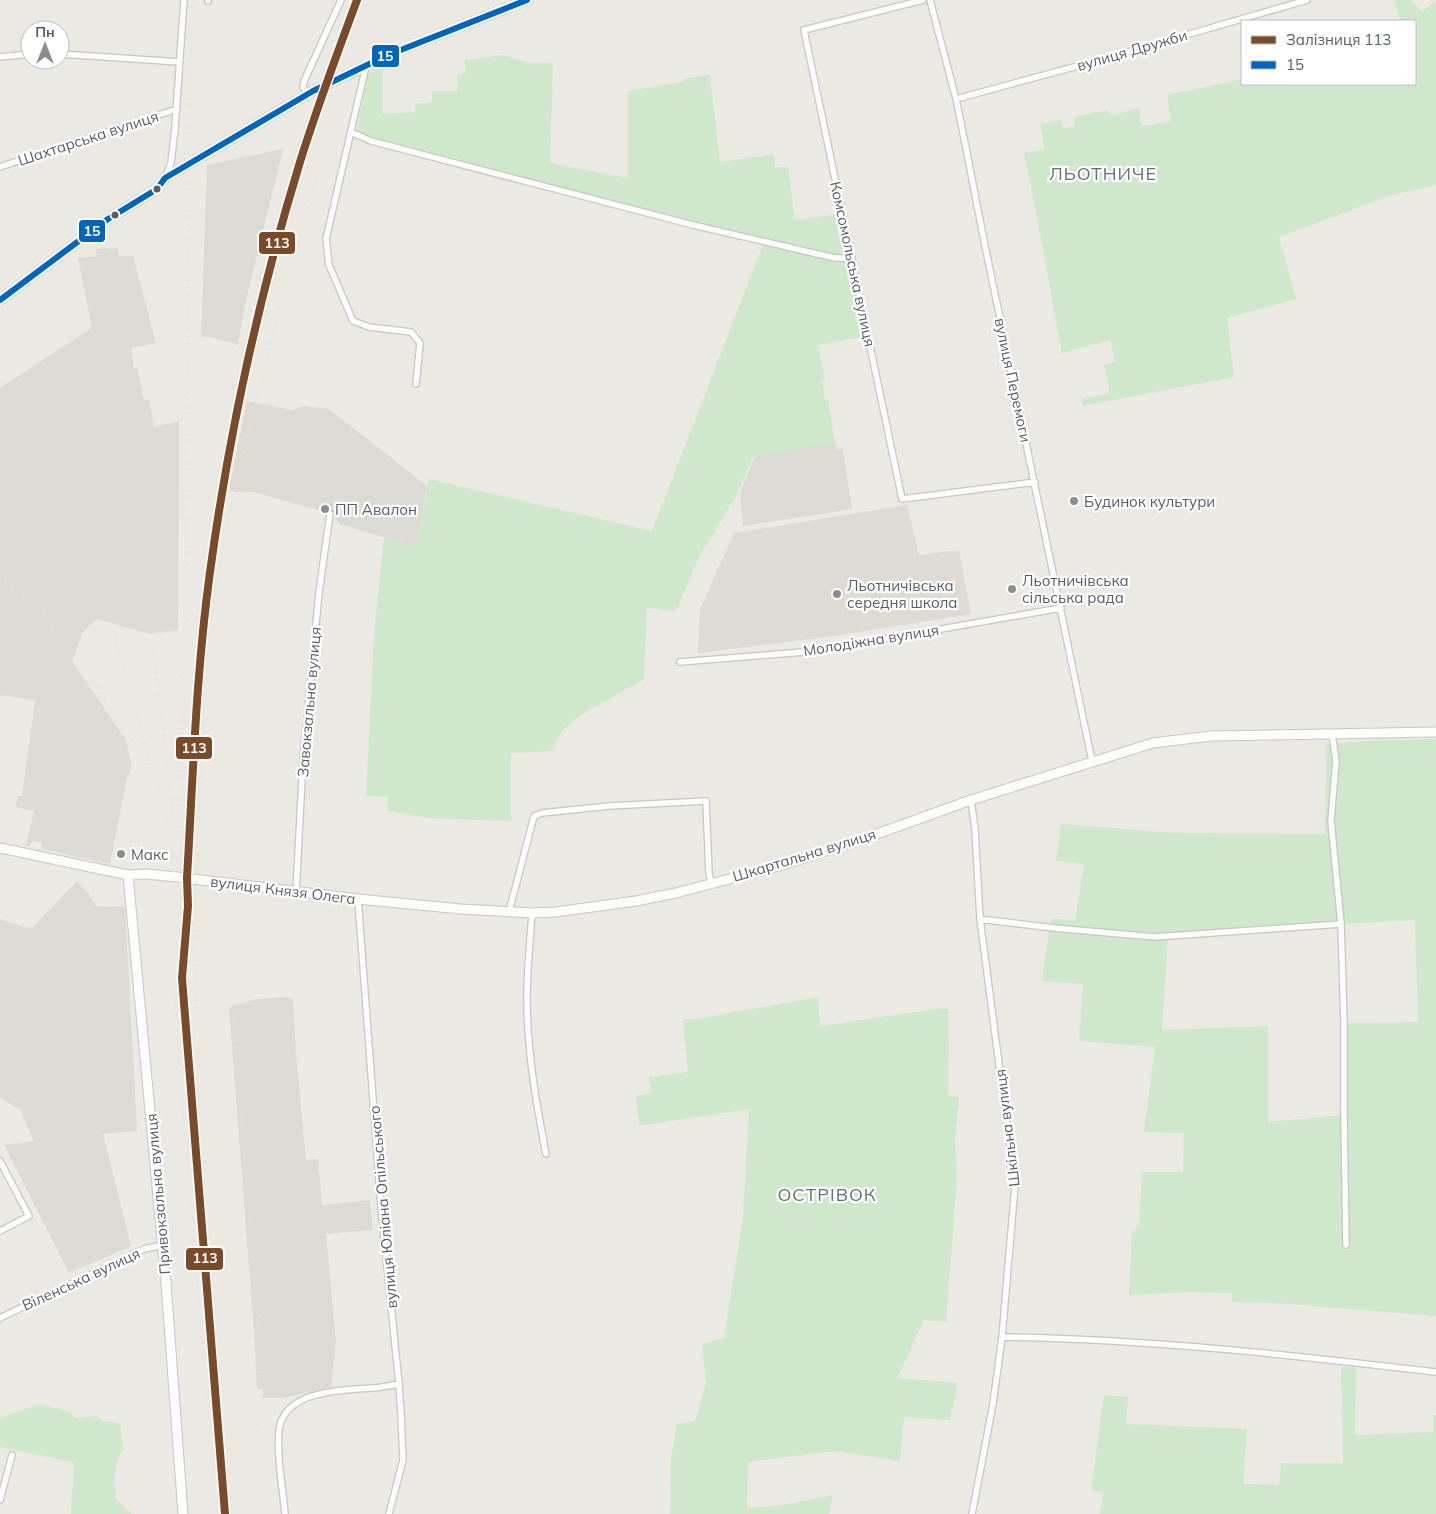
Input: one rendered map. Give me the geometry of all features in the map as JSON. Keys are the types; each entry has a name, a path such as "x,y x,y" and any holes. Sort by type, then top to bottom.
{"street":[{"path":"0,300 108,219 157,189 165,178 171,164 177,109 184,0"},
{"path":"310,92 303,86 305,79 340,0"},
{"path":"165,178 310,92 405,48 527,0"},
{"name":"Комсомольська вулиця","path":"922,0 804,30 902,499 1035,482"},
{"name":"вулиця Перемоги","path":"930,0 956,98 1092,761"},
{"name":"вулиця Дружби","path":"956,98 1107,58 1307,0"},
{"path":"0,57 20,55"},
{"path":"70,55 180,62"},
{"path":"367,66 326,239 329,265 353,321 370,327 411,332 420,343 416,384"},
{"name":"Шахтарська вулиця","path":"0,167 177,109"},
{"path":"351,132 371,141 692,225 835,258 852,258"},
{"name":"Завокзальна вулиця","path":"296,892 302,760 319,592 330,514"},
{"name":"Молодіжна вулиця","path":"680,662 816,651 1061,608"},
{"name":"Шкартальна вулиця","path":"509,912 556,912 636,901 676,893 779,866 863,839 972,800 1153,743 1211,736 1436,732"},
{"path":"1332,734 1336,761 1331,821 1341,924 1344,1023 1346,1245"},
{"name":"Шкільна вулиця","path":"972,800 980,919 1015,1186 1002,1337 993,1404 972,1514"},
{"path":"509,912 534,816 542,813 609,806 706,801 711,883"},
{"name":"вулиця Князя Олега","path":"0,848 128,875 146,874 177,877 358,899 509,912"},
{"name":"Привокзальна вулиця","path":"128,875 163,1245 183,1514"},
{"name":"вулиця Юліана Опільського","path":"358,899 381,1207 399,1384 403,1460 389,1514"},
{"path":"532,913 527,997 528,1025 534,1092 546,1154"},
{"path":"980,919 1155,937 1341,924"},
{"path":"0,1161 29,1216 0,1231"},
{"name":"Віленська вулиця","path":"0,1318 144,1249 163,1245"},
{"path":"1002,1337 1094,1340 1224,1349 1436,1372"},
{"path":"285,1514 278,1449 279,1428 285,1413 294,1404 312,1396 344,1389 374,1388 399,1384"},
{"path":"0,1500 12,1455"}],"shaded area":[{"path":"283,149 245,304 238,345 211,337 201,337 207,165"},
{"path":"118,248 119,256 133,256 156,343 131,348 134,368 137,368 144,400 149,400 154,427 179,421 178,630 150,634 97,619 83,632 72,661 126,740 132,767 127,778 110,864 43,849 41,842 33,841 29,846 26,845 34,811 15,807 18,796 22,796 35,700 0,695 0,388 92,328 78,258 97,256 96,249"},
{"path":"247,401 292,410 303,406 329,409 427,486 416,547 340,524 332,514 253,492 229,490"},
{"path":"835,443 836,450 843,449 852,509 743,526 740,492 755,456"},
{"name":"Льотничівська середня школа","path":"907,505 919,555 959,550 971,614 834,636 698,653 700,609 734,533"},
{"path":"77,881 90,895 96,906 125,907 137,1131 103,1134 131,1246 69,1273 4,1145 34,1141 20,1109 0,1097 0,919 32,928"},
{"path":"293,998 306,1160 318,1159 322,1205 370,1200 373,1230 326,1234 336,1342 331,1387 283,1398 263,1398 263,1390 257,1390 229,1007 256,999"}],"green space":[{"path":"1394,0 1411,0 1422,12 1436,0 1436,185 1392,195 1279,237 1296,299 1227,318 1234,377 1083,406 1082,399 1110,393 1104,365 1115,362 1110,340 1062,353 1024,153 1044,149 1041,124 1061,120 1063,128 1075,126 1074,117 1108,110 1110,116 1139,108 1142,126 1171,121 1167,95 1241,79 1241,85 1416,85 1416,20 1400,20"},
{"path":"503,55 525,62 553,63 550,163 628,178 628,91 683,82 683,79 710,75 720,162 774,154 775,168 788,166 795,220 839,214 864,337 818,345 825,379 822,380 825,399 828,400 835,443 753,457 735,498 699,557 676,611 647,608 644,679 579,716 562,731 551,751 511,753 511,821 427,818 387,811 388,797 366,796 374,635 384,537 416,547 429,479 652,531 764,242 693,225 356,134 368,74 383,65 383,114 415,112 415,104 432,102 432,91 458,91 457,74 465,73 465,60"},
{"path":"1436,739 1436,1316 1275,1303 1232,1302 1232,1293 1186,1292 1129,1295 1132,1232 1139,1226 1142,1172 1183,1172 1184,1133 1144,1132 1155,1047 1079,1041 1083,984 1042,981 1051,918 1075,921 1084,864 1056,861 1061,824 1176,833 1325,834 1326,744 1380,740","holes":["1415,920 1418,1022 1344,1023 1344,1115 1268,1122 1268,1026 1162,1030 1168,935"]},
{"path":"818,997 820,1026 935,1009 949,1009 948,1096 959,1097 955,1140 957,1178 946,1322 924,1320 897,1378 958,1383 950,1420 904,1417 900,1461 834,1451 748,1462 747,1508 782,1505 833,1495 829,1514 670,1514 671,1458 677,1424 695,1421 706,1384 702,1344 724,1338 743,1219 749,1109 639,1126 636,1096 651,1093 649,1077 688,1072 683,1019 697,1019"},
{"path":"1341,1367 1356,1367 1355,1435 1433,1432 1433,1415 1436,1415 1436,1514 1100,1514 1103,1492 1091,1490 1104,1395 1128,1397 1126,1424 1247,1429 1243,1484 1279,1485 1281,1463 1343,1463"},
{"path":"39,1404 67,1411 76,1418 97,1416 103,1421 120,1423 123,1448 117,1462 114,1478 116,1499 132,1514 71,1514 74,1463 0,1447 0,1418"}],"railway":[{"path":"192,0 181,877 175,995 216,1514"},
{"path":"197,1008 194,947 196,879 206,666 214,599 241,464 283,293 317,174"},
{"path":"0,578 25,596 49,620 81,663 142,756 158,788 165,811 174,881"},
{"path":"115,635 151,765"},
{"path":"152,638 174,826"},
{"path":"233,1019 259,1344 260,1389 256,1450"}],"rail line":[{"name":"113","path":"225,1514 182,978 188,906 187,878 201,648 210,572 226,468 247,365 271,263 300,162 357,0"}],"transit line":[{"name":"15","path":"0,300 108,219 157,189 165,178 313,91 388,55 527,0"}],"place":[{"name":"Будинок культури","path":"1074,501"},
{"name":"ПП Авалон","path":"325,509"},
{"name":"Льотничівська сільська рада","path":"1012,589"},
{"name":"Льотничівська середня школа","path":"837,594"},
{"name":"Макс","path":"121,854"}],"district":[{"name":"ЛЬОТНИЧЕ","path":"1103,173"},
{"name":"ОСТРІВОК","path":"827,1194"}]}
